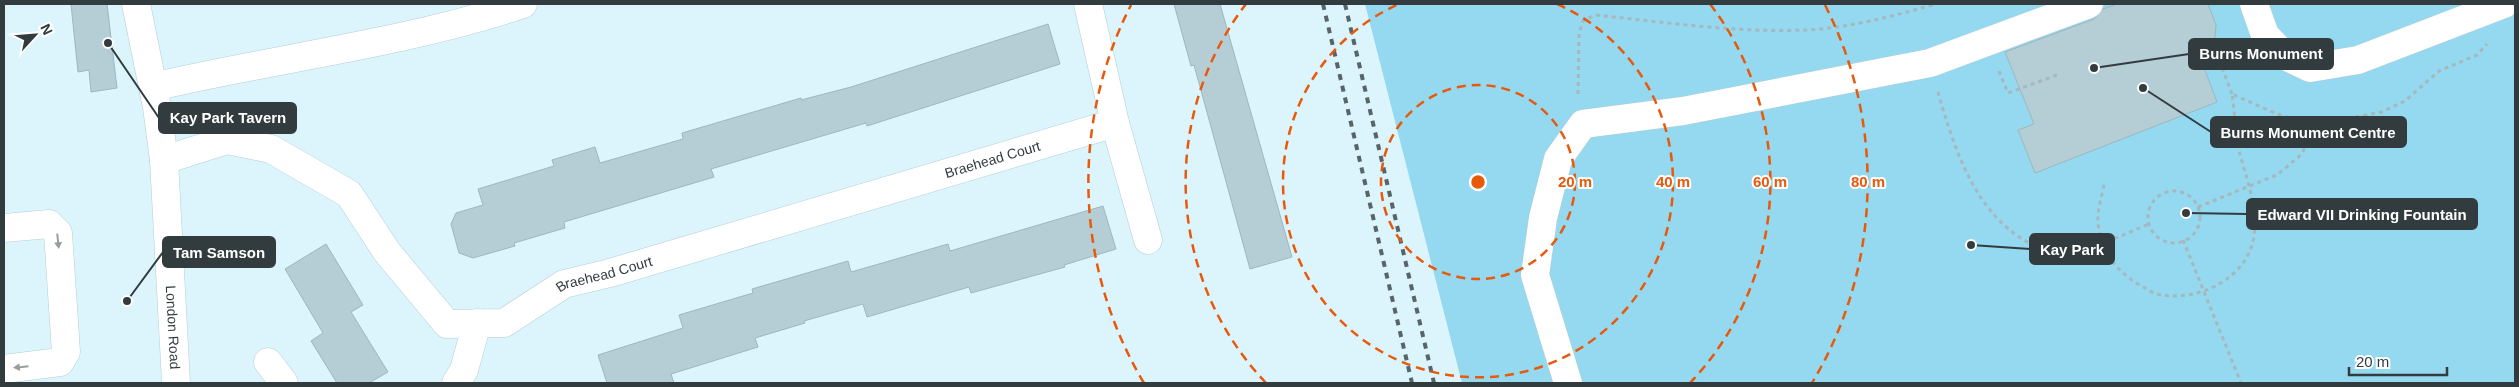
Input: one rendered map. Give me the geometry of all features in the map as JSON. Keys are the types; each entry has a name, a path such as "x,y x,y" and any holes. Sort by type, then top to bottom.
{"street":[{"name":"London Road","path":"136,4 153,87 164,160 176,383"},
{"path":"153,87 233,68 371,43 523,4"},
{"path":"1088,4 1115,122 1148,240"},
{"path":"1568,383 1535,275 1543,218 1558,159 1583,124 1683,111 1930,63 2089,4"},
{"path":"2257,13 2265,35 2285,56 2310,68 2358,60 2504,4"},
{"name":"Braehead Court","path":"164,160 227,140 271,149 349,194 387,252 447,324 504,323 564,284 620,270 1115,122"},
{"path":"4,228 49,224 58,234 66,352 60,362 4,368"},
{"path":"456,383 464,370 477,323"}],"path":[{"path":"1583,124 1578,112 1579,34 1583,21 1595,15 1740,28 1805,30 1885,19 1936,4"},
{"path":"2104,184 2098,220 2101,243 2113,264 2129,280 2156,294 2187,294 2223,283 2244,262 2254,236 2250,187 2239,152 2232,94 2216,52 2257,13"},
{"path":"1989,42 2008,93 2057,75"},
{"path":"2232,94 2277,114 2313,125 2382,112 2405,101 2439,71 2477,56 2489,43"},
{"path":"1930,63 1950,135 1969,179 1993,214 2018,238 2051,255 2082,250 2149,224"},
{"path":"2198,207 2278,175 2302,154 2313,125"},
{"path":"2170,191 2182,192 2192,197 2198,207 2200,219 2196,231 2183,240 2174,243 2163,241 2155,234 2149,224 2148,213 2152,203 2160,195 2170,191"},
{"path":"2183,240 2205,290 2240,383"}],"shaded area":[{"path":"1365,4 2515,4 2515,383 1462,383"}],"building":[{"path":"71,4 107,4 117,88 91,92 89,70 78,72"},
{"path":"1174,4 1220,4 1292,257 1250,269 1194,65 1191,66"},
{"path":"2117,4 2208,4 2216,25 2215,37 2200,57 2217,102 2035,173 2018,130 2034,124 2005,52 2094,19 2103,9"},
{"path":"1048,24 1060,64 867,126 866,123 711,169 714,177 564,222 565,228 514,243 515,246 473,258 459,253 451,224 456,213 483,205 478,189 554,166 552,160 595,147 600,163 683,139 682,133 801,98 801,100 851,87"},
{"path":"1103,206 1116,249 1064,265 1065,267 971,293 969,287 867,317 863,304 804,321 805,323 755,338 758,347 671,374 674,383 607,383 598,355 683,328 679,315 753,293 752,289 848,261 851,272 948,244 950,251"},
{"path":"326,244 363,305 351,312 388,372 369,383 337,383 311,341 323,333 285,269"}],"railway":[{"path":"1323,4 1412,383"},
{"path":"1345,4 1434,383"}],"place":[{"name":"Kay Park Tavern","path":"108,43"},
{"name":"Burns Monument","path":"2094,68"},
{"name":"Burns Monument Centre","path":"2143,88"},
{"name":"Edward VII Drinking Fountain","path":"2186,213"},
{"name":"Kay Park","path":"1971,245"},
{"name":"Tam Samson","path":"127,301"}]}
